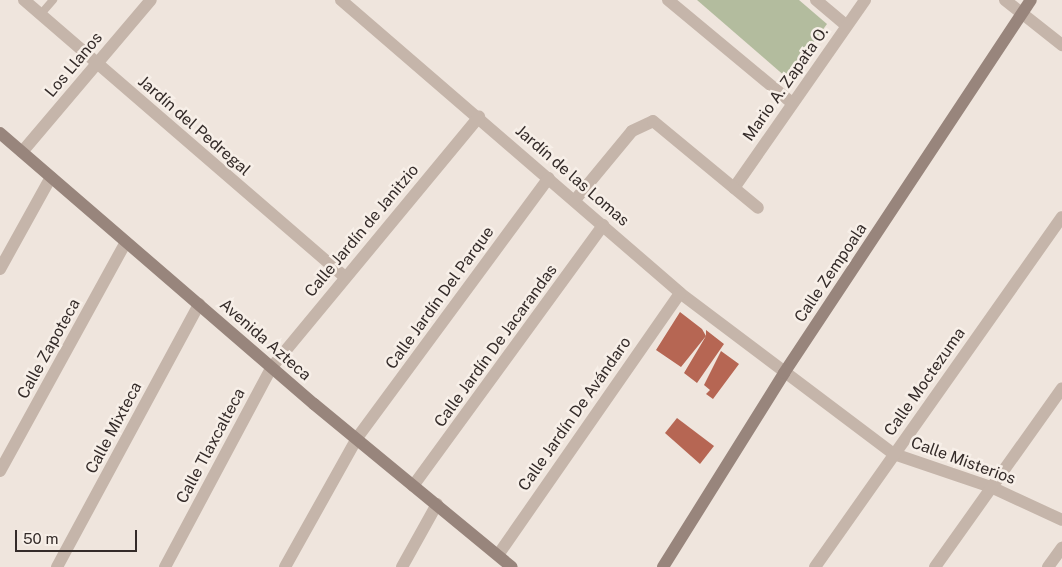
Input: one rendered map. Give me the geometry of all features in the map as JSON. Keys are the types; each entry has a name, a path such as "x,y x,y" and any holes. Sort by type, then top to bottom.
{"street":[{"name":"Jardín del Pedregal","path":"24,0 344,276"},
{"name":"Jardín de las Lomas","path":"341,0 680,292 784,373"},
{"path":"668,0 792,103"},
{"path":"816,0 846,26"},
{"name":"Mario A. Zapata O.","path":"734,188 865,0"},
{"path":"1006,0 1062,45"},
{"name":"Calle Zempoala","path":"663,567 784,373 1031,0"},
{"name":"Los Llanos","path":"22,152 145,2"},
{"name":"Calle Jardín de Janitzio","path":"272,367 344,276 479,117"},
{"path":"575,200 632,131 648,122 658,123 758,208"},
{"name":"Avenida Azteca","path":"0,133 272,367 512,567"},
{"path":"0,269 51,177"},
{"name":"Calle Jardín Del Parque","path":"284,567 357,438 549,178"},
{"name":"Calle Moctezuma","path":"815,567 1062,217"},
{"name":"Calle Jardín De Jacarandas","path":"413,486 603,225"},
{"name":"Calle Zapoteca","path":"0,471 126,242"},
{"name":"Calle Jardín De Avándaro","path":"498,555 680,292"},
{"name":"Calle Mixteca","path":"57,567 199,304"},
{"name":"Calle Tlaxcalteca","path":"165,567 272,367"},
{"name":"Calle Misterios","path":"784,373 894,454 991,487 1062,520"},
{"path":"935,567 1062,388"},
{"path":"402,567 437,504"},
{"path":"1048,567 1062,548"}],"lane":[{"path":"40,14 53,0"}],"green space":[{"path":"697,0 799,0 827,24 787,78"}],"building":[{"path":"680,312 702,329 706,336 681,367 656,350"},
{"path":"706,330 724,344 697,383 684,373 706,336"},
{"path":"721,351 739,364 713,399 706,394 710,390 704,385"},
{"path":"677,418 714,446 700,464 665,433"}]}
